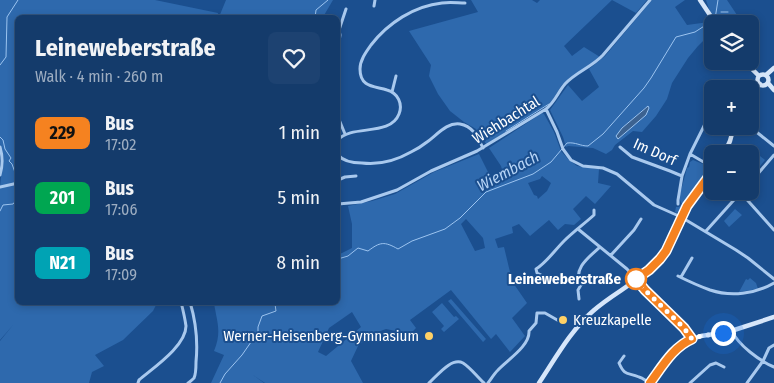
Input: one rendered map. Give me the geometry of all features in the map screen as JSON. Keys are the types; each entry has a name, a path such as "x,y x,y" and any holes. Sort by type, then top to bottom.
{"main road":[{"path":"700,0 710,15"},
{"path":"759,80 763,74 766,75 774,68"},
{"path":"751,70 763,85 768,83"},
{"path":"766,75 768,83 774,90"},
{"path":"539,383 584,319 608,298 649,270 660,259 666,251 681,217 693,196 704,182"},
{"path":"650,383 669,357 692,339 732,331 774,317"}],"street":[{"path":"374,6 375,0"},
{"path":"430,0 432,5"},
{"name":"Wiehbachtal","path":"340,204 361,202 397,190 484,148 546,109 566,84 598,61 650,0"},
{"path":"340,138 345,134 382,127 397,118 400,108 398,99 392,92 373,87 365,82 360,71 360,64 377,38 394,22 412,12 443,2 465,2"},
{"path":"340,27 346,9"},
{"path":"392,92 396,76"},
{"path":"546,109 562,147 571,160 583,166 612,171 626,180 654,205 681,217 706,232 748,258 774,279"},
{"path":"340,122 345,134"},
{"path":"340,157 350,162 368,164 396,159 421,146 444,128 456,124 467,126 474,132 484,148"},
{"name":"Im Dorf","path":"678,204 682,176 690,154 704,126"},
{"path":"759,134 774,146"},
{"path":"0,147 3,164 0,176"},
{"name":"Im Dorf","path":"620,147 632,157 682,176"},
{"name":"Im Dorf","path":"690,154 704,162"},
{"path":"759,173 774,156"},
{"path":"340,179 356,176"},
{"path":"0,187 15,184"},
{"path":"706,232 735,200"},
{"path":"749,200 774,230"},
{"path":"542,266 548,258 594,215 594,210"},
{"path":"611,255 634,230 641,219"},
{"path":"578,229 611,255 636,279 684,328 692,339"},
{"path":"581,285 578,280 580,267 600,247"},
{"path":"692,258 679,276 711,291 743,294 758,291 774,283"},
{"path":"579,300 578,290 581,285 591,281 616,281"},
{"path":"138,383 182,339 186,328 182,305"},
{"path":"188,383 194,378 197,351 194,315 191,305"},
{"path":"429,383 447,363 459,362 486,383 524,344 529,336 529,331 536,323 538,313 545,313 559,321"},
{"path":"732,331 736,338 763,362 774,368"},
{"path":"747,383 763,362 769,348 774,345"},
{"path":"624,356 619,363 624,371 629,375 639,377 650,383"},
{"path":"690,383 710,365 716,363 724,368"}],"shaded area":[{"path":"0,0 155,0 218,13 218,15 15,15 15,305 156,305 153,311 123,340 95,355 104,366 92,372 89,383 0,383 0,341 13,325 0,340 0,187 3,156 0,144"},
{"path":"226,0 333,0 324,15 220,15"},
{"path":"471,0 532,0 537,3 540,0 612,0 564,46 572,56 584,47 600,57 562,85 551,102 487,144 476,129 450,111 438,94 429,76 431,65 409,31 478,12"},
{"path":"612,0 647,0 636,13"},
{"path":"652,0 685,0 675,7 687,25 704,23 704,40 688,58 672,83 667,99 656,116 642,132 633,131 606,154 593,148 566,147 550,110 568,85 582,101 599,87 589,69 605,56","holes":["646,107 649,108 620,137 617,137 622,128"]},
{"path":"706,0 727,0 737,15 711,15"},
{"path":"648,106 646,115 618,139 616,136 622,128"},
{"path":"542,113 554,132 561,151 568,159 577,166 599,169 598,183 611,186 595,204 586,196 573,209 581,219 574,225 565,224 558,230 549,220 530,236 519,224 512,227 513,233 495,239 498,248 504,247 510,272 508,273 509,277 527,303 512,318 525,336 510,352 496,334 491,339 451,290 410,320 416,328 410,334 386,329 372,334 358,346 351,361 363,383 265,383 253,375 264,383 211,383 224,355 214,351 218,338 214,305 340,305 340,254 352,248 352,224 348,206 395,194 434,172 479,154 494,184 505,180 501,166 489,148","holes":["542,176 551,183 547,191 538,199 528,183 540,179","466,219 483,238 485,248 475,251 461,224","352,312 361,327 326,356 318,352 329,328"]},
{"path":"760,156 765,160 759,167"},
{"path":"693,160 703,164 704,176 680,211 676,213 676,207 682,204 679,198 690,162"},
{"path":"735,209 742,215 729,227 724,221"},
{"path":"750,278 756,283 758,289 739,292 746,279"},
{"path":"451,299 486,339 483,342 448,301"},
{"path":"442,303 454,317 456,316 459,319 444,332 441,329 444,326 432,312"}],"waterway":[{"path":"0,65 6,57 7,17 18,0"},
{"path":"315,15 316,10 328,0"},
{"name":"Wiembach","path":"716,15 718,0"},
{"path":"721,12 728,12"},
{"name":"Wiembach","path":"340,258 348,256 358,248 368,251 382,244 398,249 412,241 445,229 460,218 486,192 533,174 551,162 567,143 588,146 603,134 644,88 676,37 695,32 704,26"},
{"path":"506,131 549,104"},
{"path":"0,137 11,158 9,161 15,172"},
{"path":"0,211 3,205 13,204 15,202"},
{"name":"Wiembach","path":"220,383 258,332 262,316 276,311 275,305"}],"bus line":[{"name":"229","path":"650,383 669,357 692,339 688,332 636,279 658,262 666,251 687,206 704,182"}],"place":[{"name":"Leineweberstraße","path":"636,279"},
{"name":"Kreuzkapelle","path":"563,320"},
{"name":"Werner-Heisenberg-Gymnasium","path":"429,336"}],"route":[{"path":"636,279 688,332 692,339 723,333"}]}
